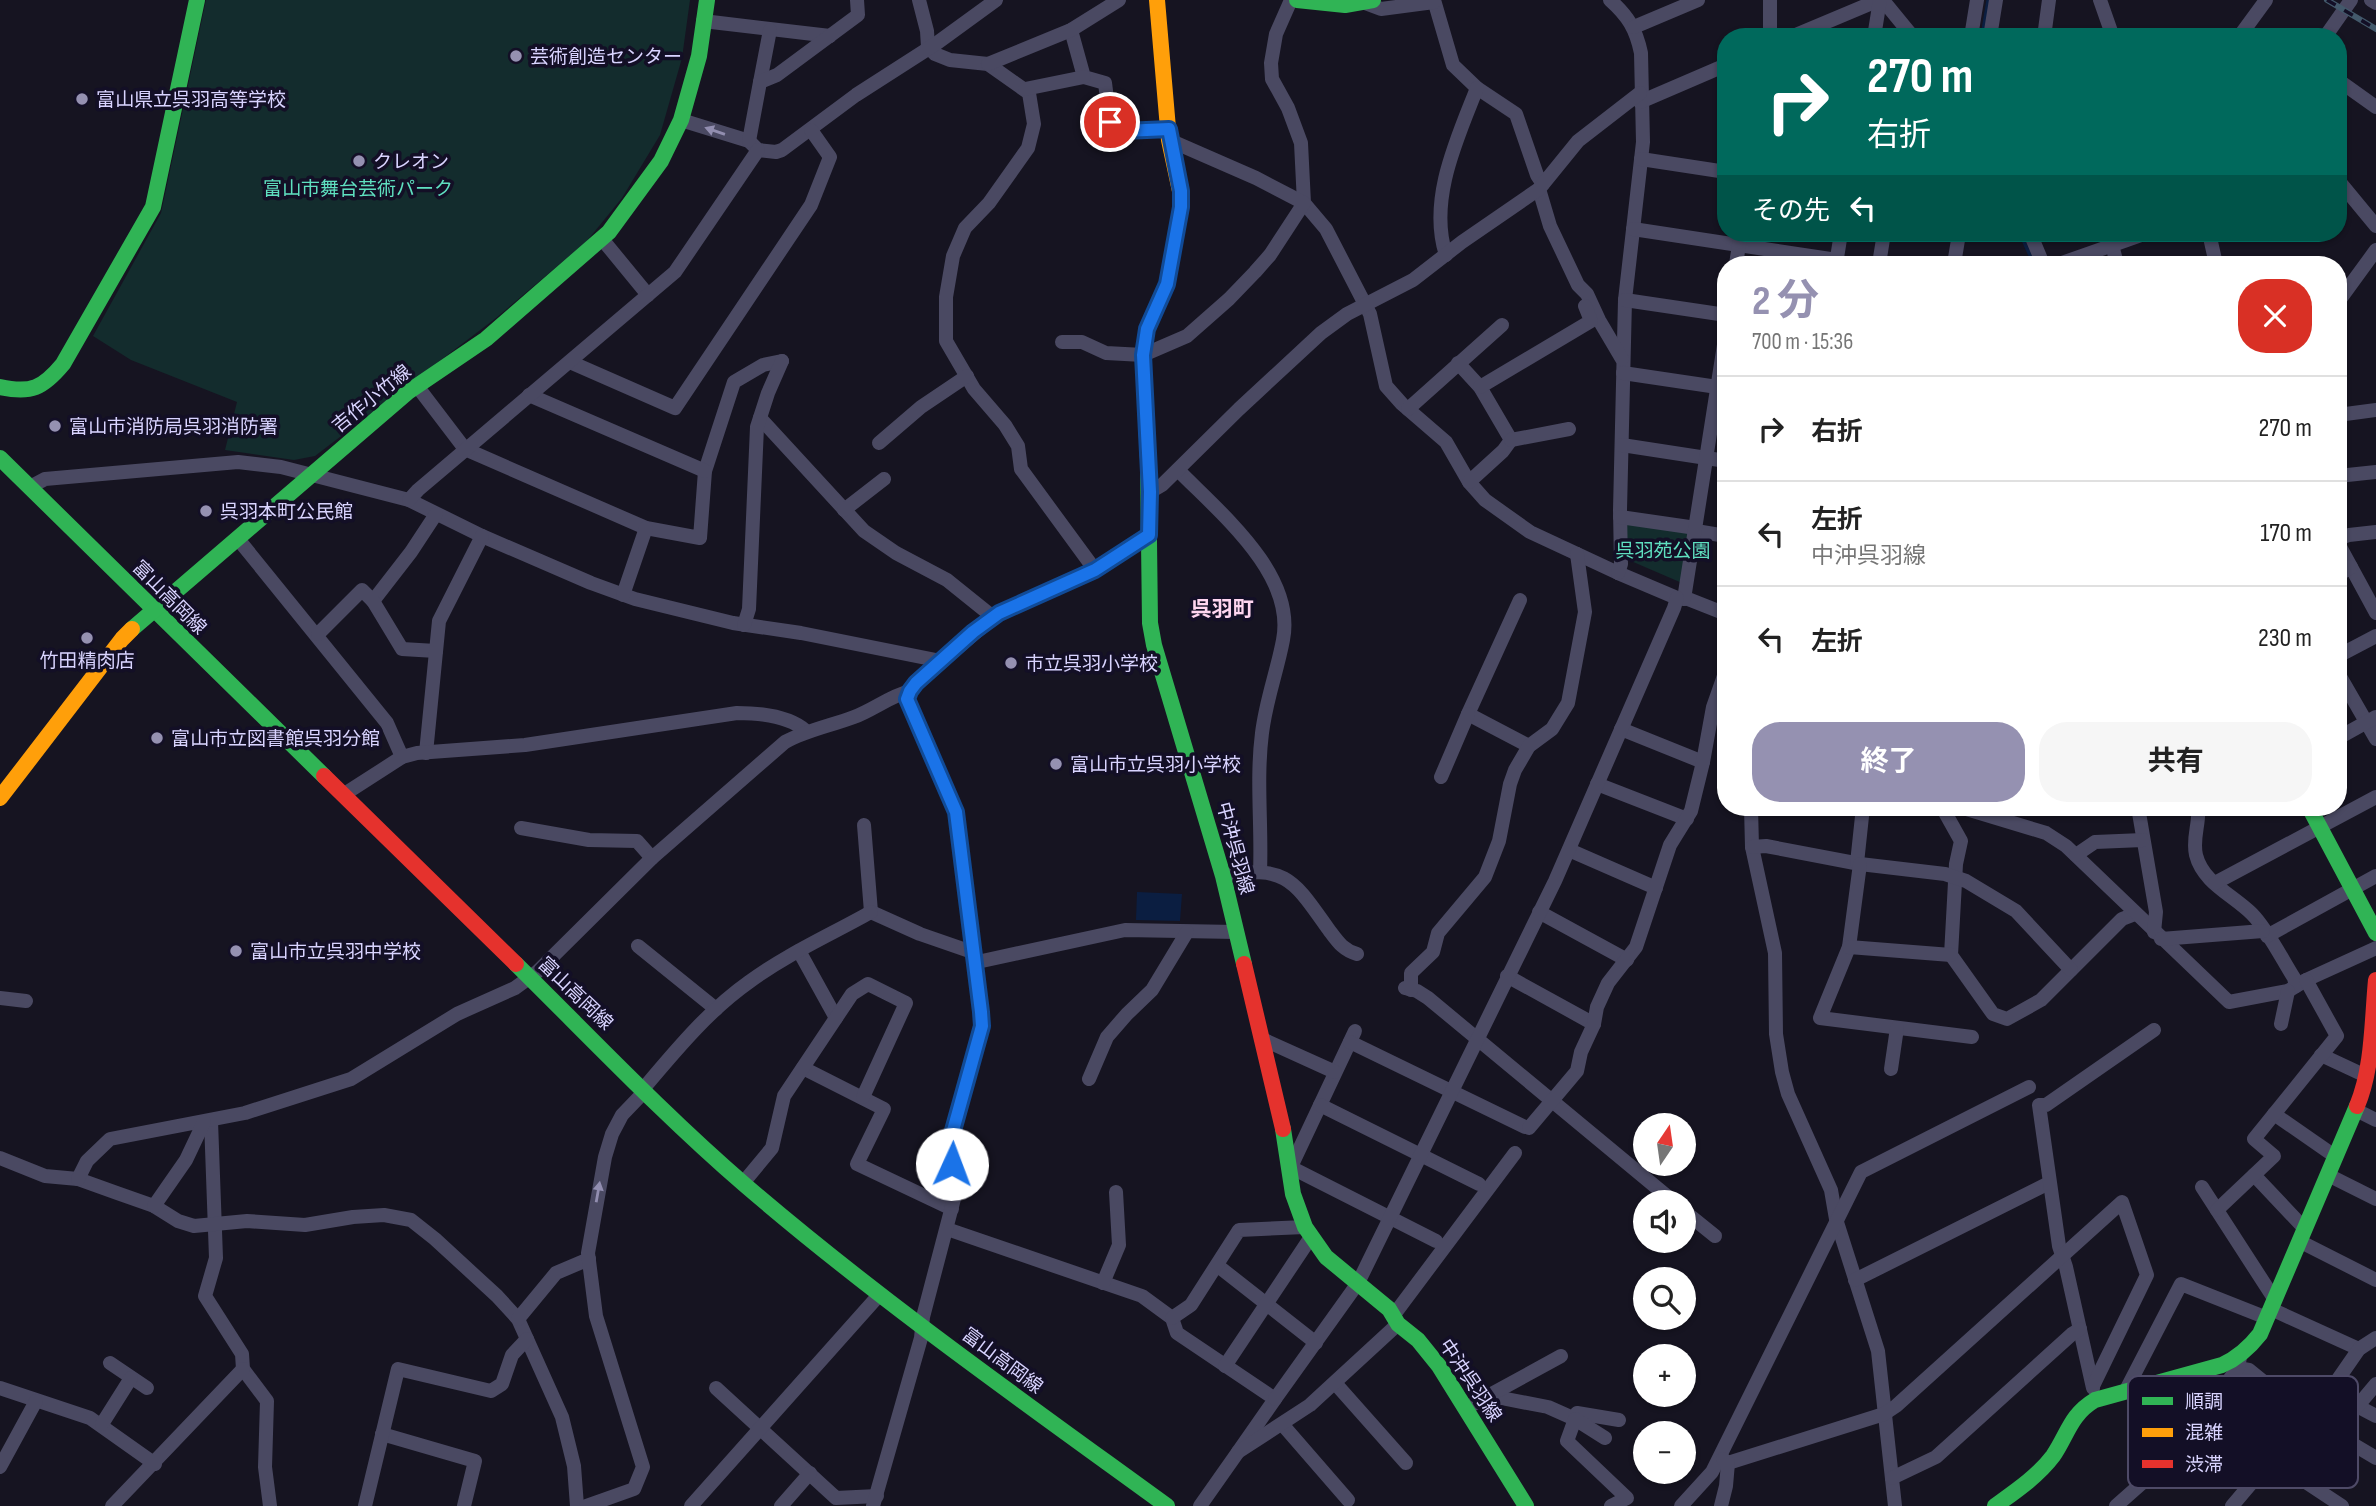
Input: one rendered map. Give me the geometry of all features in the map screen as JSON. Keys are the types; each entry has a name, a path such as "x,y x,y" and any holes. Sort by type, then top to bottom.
{"main road":[{"path":"0,387 31,390 48,383 63,364 153,207 197,0"},
{"name":"吉作小竹線","path":"0,798 122,639 153,610 416,386 486,339 602,239 661,162 681,120 699,56 707,0"},
{"name":"中沖呉羽線","path":"1157,0 1169,135 1181,191 1179,227 1167,284 1147,329 1143,355 1150,492 1150,623 1154,645 1223,876 1279,1107 1293,1194 1308,1232 1326,1257 1389,1309 1439,1366 1519,1502"},
{"path":"1297,0 1338,7 1369,1"},
{"name":"富山高岡線","path":"2,463 30,487 644,1090 743,1183 922,1326 1167,1506"},
{"path":"2314,816 2376,933"},
{"path":"2183,1376 2239,1362 2260,1334 2356,1110 2373,1055 2376,991"},
{"path":"1995,1506 2038,1472 2051,1457 2074,1415 2094,1393 2128,1391"}],"street":[{"path":"760,82 777,75 858,15 857,0"},
{"path":"919,0 928,47 935,54 950,60 988,64 1025,89 1031,100 1034,124 1028,148 1002,186 961,236 949,273 946,341 981,398 1006,425 1018,446 1021,469 1095,570"},
{"path":"681,120 776,152 782,150 856,95 996,0"},
{"path":"988,64 1071,30 1119,0"},
{"path":"1062,342 1082,342 1106,353 1143,355 1187,336 1223,305 1269,255 1304,203 1301,143 1288,108 1272,79 1271,70 1276,34 1291,0"},
{"path":"1610,0 1626,14 1634,27 1641,53 1643,142 1625,300 1620,517 1622,564 1618,573"},
{"path":"1634,27 1698,0"},
{"path":"1770,0 1770,28"},
{"path":"1813,28 1880,0"},
{"path":"1875,28 1880,0"},
{"path":"1880,0 1906,28"},
{"path":"1972,28 1977,0"},
{"path":"1991,28 1996,0"},
{"path":"2045,28 2049,0"},
{"path":"2100,0 2110,28"},
{"path":"2246,28 2266,0"},
{"path":"2331,28 2351,0"},
{"path":"2371,0 2376,3"},
{"path":"1369,1 1381,9 1434,1 1452,65 1478,88 1516,114 1541,186 1550,226 1578,285 1591,321 1480,387"},
{"path":"703,21 830,36"},
{"path":"409,500 676,272 753,145 760,82 770,30"},
{"path":"1071,30 1084,77"},
{"path":"1150,492 1162,485 1239,408 1321,333 1366,305 1413,281 1541,186 1578,141 1640,97 1717,68"},
{"path":"1025,89 1084,77 1105,83 1110,122 1124,131 1169,135 1304,203 1326,229 1366,305 1386,386 1446,442 1469,482 1485,500 1530,532 1618,573 1717,611"},
{"path":"2347,86 2376,107"},
{"path":"1446,255 1441,240 1440,223 1443,193 1450,158 1478,88"},
{"path":"570,362 675,408 811,205 830,157 811,130"},
{"path":"1641,159 1717,171"},
{"path":"2347,191 2376,226"},
{"path":"1633,229 1717,237"},
{"path":"602,239 648,295"},
{"path":"1753,242 1812,256"},
{"path":"2081,256 2121,242"},
{"path":"2112,245 2115,256"},
{"path":"2347,290 2376,250"},
{"path":"1578,285 1587,294 1623,367"},
{"path":"1625,300 1717,314"},
{"path":"1408,409 1502,325"},
{"path":"416,386 466,449 646,528 699,538 705,471 734,382 763,365 782,361 760,418 755,452 749,609 744,625"},
{"path":"1458,363 1480,387 1511,440"},
{"path":"1623,367 1717,387"},
{"path":"879,443 921,407 967,376"},
{"path":"529,396 705,471"},
{"path":"1200,1506 1358,1283 1569,850 1680,598 1696,530 1706,458 1717,407"},
{"path":"2347,414 2376,411"},
{"path":"760,418 864,531 878,542 947,580 993,617"},
{"path":"1469,482 1503,451 1511,440 1569,429"},
{"path":"1622,446 1717,460"},
{"path":"30,487 45,480 238,462 281,467 409,500 482,536 623,595 744,625 801,633 941,661"},
{"path":"1178,470 1240,533 1264,564 1277,588 1284,612 1284,638 1266,703 1261,738 1258,782 1260,872"},
{"path":"2347,475 2376,472"},
{"path":"844,510 884,479"},
{"path":"373,601 436,514"},
{"path":"1620,517 1717,534"},
{"path":"623,595 646,528"},
{"path":"2347,536 2376,532"},
{"path":"716,1388 836,1498 875,1501 952,1209 954,1183 949,1145 982,1026 956,812 907,699 910,691 941,661 993,617 1095,570 1149,535"},
{"path":"426,753 439,621 482,536"},
{"path":"238,539 387,723 402,757"},
{"path":"1577,554 1585,612 1569,703 1552,729 1529,746 1510,784 1499,841 1490,869 1480,885 1438,933 1433,951 1411,973 1408,989 1428,998 1660,1190"},
{"path":"2347,560 2371,594 2376,612"},
{"path":"2347,570 2351,568"},
{"path":"317,635 362,590 373,601 402,649 436,650"},
{"path":"1441,777 1520,600"},
{"path":"2347,651 2376,636"},
{"path":"2347,686 2371,719 2376,739"},
{"path":"78,1179 87,1161 110,1139 245,1114 351,1079 457,1014 515,988 652,858 785,742 806,731 853,717 900,693 910,691"},
{"path":"1289,1171 1353,1037 1451,1091 1527,1128 1553,1100 1577,1071 1581,1052 1608,983 1636,947 1670,845 1687,819 1717,696"},
{"path":"342,795 402,757 426,753 525,745 737,713 770,716 800,725 806,731"},
{"path":"1468,714 1529,746"},
{"path":"2347,733 2371,719"},
{"path":"1622,729 1703,762"},
{"path":"1597,784 1687,819"},
{"path":"2347,813 2376,797"},
{"path":"1751,816 1752,846 1775,953 1776,1034 1782,1072 1788,1094 1830,1190 1836,1219 1878,1351 1895,1506"},
{"path":"1862,816 1849,947 1820,1018 1972,1037"},
{"path":"1947,816 1961,841 1955,877 1951,956 1993,1014 2007,1019 2041,1000 2122,919 2134,914"},
{"path":"2004,816 2046,833 2076,855 2134,914 2229,1002 2297,985 2376,947"},
{"path":"2139,816 2158,935"},
{"path":"2200,816 2194,842 2203,872 2253,915 2297,985 2337,1036 2253,1139 2274,1157 2217,1210"},
{"path":"2215,883 2341,816"},
{"path":"864,825 872,912"},
{"path":"521,828 589,840 637,841 652,858"},
{"path":"2076,855 2095,842 2143,840"},
{"path":"1752,846 1766,846 1858,864 1955,877 2016,911 2071,970"},
{"path":"1569,850 1656,888"},
{"path":"1223,876 1260,872 1280,875 1310,903 1341,947 1357,954"},
{"path":"2158,935 2265,933 2376,876"},
{"path":"872,912 982,961 1125,930 1236,932"},
{"path":"586,1506 634,1489 643,1467 596,1316 588,1253 605,1157 612,1133 622,1115 686,1037 716,1009 749,982 799,951 872,912"},
{"path":"1539,912 1627,960"},
{"path":"1089,1079 1107,1037 1152,990 1187,932"},
{"path":"638,946 716,1009"},
{"path":"1849,947 1951,956"},
{"path":"799,951 836,1018"},
{"path":"1507,976 1594,1024"},
{"path":"743,1183 772,1147 784,1096 852,994 868,985 906,1003 863,1097"},
{"path":"2281,1024 2297,985"},
{"path":"0,998 26,1000"},
{"path":"1891,1069 1897,1028"},
{"path":"2094,1393 2062,1256 2039,1105 2046,1105 2154,1030"},
{"path":"1262,1039 1335,1072"},
{"path":"2321,1055 2366,1076"},
{"path":"803,1068 884,1109 857,1164 952,1209"},
{"path":"1681,1506 1724,1459 1836,1219 1861,1172 2029,1087"},
{"path":"1320,1105 1479,1184"},
{"path":"2356,1110 2376,1120"},
{"path":"2274,1114 2336,1157"},
{"path":"154,1206 186,1160 208,1121"},
{"path":"208,1121 216,1258 205,1296 242,1354 243,1369 267,1401 265,1467 270,1506"},
{"path":"1238,1452 1310,1405 1396,1320 1515,1153"},
{"path":"0,1158 45,1176 78,1179 154,1206 178,1221 194,1226 247,1221 305,1225 384,1215 411,1220 487,1286 518,1319 562,1417 574,1466 577,1506"},
{"path":"1289,1171 1296,1170 1436,1241"},
{"path":"2254,1175 2302,1235 2376,1280"},
{"path":"2328,1175 2376,1199"},
{"path":"1855,1280 2049,1183"},
{"path":"2202,1186 2271,1309"},
{"path":"1103,1283 1119,1245 1116,1192"},
{"path":"1724,1459 1884,1413 1896,1406 2122,1202 2147,1275 2094,1393"},
{"path":"1696,1221 1715,1237"},
{"path":"947,1229 1142,1296 1172,1318 1177,1333 1275,1399"},
{"path":"1172,1318 1191,1305 1239,1230 1308,1232 1266,1304 1225,1366"},
{"path":"518,1319 556,1273 589,1259"},
{"path":"1218,1266 1316,1343"},
{"path":"2133,1376 2181,1283 2271,1309 2358,1349"},
{"path":"691,1506 880,1294"},
{"path":"1892,1478 1936,1457 2080,1329"},
{"path":"2340,1376 2358,1349 2376,1338"},
{"path":"365,1506 398,1369 491,1391 502,1384 512,1355 527,1339"},
{"path":"1466,1408 1561,1356"},
{"path":"2229,1376 2239,1362 2258,1376"},
{"path":"110,1363 147,1388"},
{"path":"112,1506 243,1369"},
{"path":"102,1424 131,1378"},
{"path":"1335,1383 1406,1463"},
{"path":"2358,1405 2376,1384"},
{"path":"2125,1392 2128,1386"},
{"path":"0,1388 102,1424 155,1464"},
{"path":"1491,1396 1548,1407 1575,1419 1605,1438"},
{"path":"0,1467 36,1401"},
{"path":"2358,1407 2376,1416"},
{"path":"1611,1506 1626,1497 1567,1441 1577,1413 1619,1420"},
{"path":"1282,1424 1348,1500"},
{"path":"382,1434 475,1461 464,1506"},
{"path":"2358,1448 2376,1458"},
{"path":"1721,1506 1726,1486 1724,1459"},
{"path":"781,1506 810,1474"},
{"path":"2116,1506 2136,1488"},
{"path":"2232,1506 2248,1488"},
{"path":"2313,1488 2335,1504"}],"green space":[{"name":"富山市舞台芸術パーク","path":"206,0 690,0 682,58 660,135 622,198 586,242 496,318 315,456 294,460 225,450 237,402 131,360 93,336 161,213"},
{"name":"呉羽苑公園","path":"1626,522 1686,531 1690,536 1682,583 1624,558"}],"water":[{"path":"1137,892 1182,894 1180,921 1136,920"}],"waterway":[{"path":"1984,28 1988,1"},
{"path":"2024,242 2030,256"}],"railway":[{"path":"2327,0 2376,29"}],"traffic: fast":[{"path":"0,387 20,390 36,387 49,379 63,364 153,207 197,0"},
{"path":"132,629 408,392 486,339 609,232 661,161 681,120 699,56 707,0"},
{"path":"1297,0 1345,5 1373,0"},
{"path":"0,458 324,776"},
{"path":"1148,459 1150,623 1154,645 1223,876 1244,964"},
{"path":"2314,816 2376,933"},
{"path":"516,964 686,1132 796,1228 953,1350 1167,1506"},
{"path":"2182,1376 2222,1365 2238,1356 2260,1334 2357,1106"},
{"path":"1283,1129 1293,1194 1305,1227 1326,1257 1389,1309 1398,1324 1418,1340 1439,1366 1526,1506"},
{"path":"1995,1506 2041,1470 2053,1456 2080,1412 2095,1400 2128,1391"}],"traffic: slow":[{"path":"1148,459 1143,355 1147,329 1167,284 1181,207 1169,140 1157,0"},
{"path":"0,798 132,629"}],"traffic: jam":[{"path":"324,776 516,964"},
{"path":"1244,964 1283,1129"},
{"path":"2357,1106 2369,1060 2376,980"}],"place":[{"name":"芸術創造センター","path":"516,56"},
{"name":"富山県立呉羽高等学校","path":"82,99"},
{"name":"クレオン","path":"359,161"},
{"name":"富山市消防局呉羽消防署","path":"55,426"},
{"name":"呉羽本町公民館","path":"206,511"},
{"name":"竹田精肉店","path":"87,638"},
{"name":"市立呉羽小学校","path":"1011,663"},
{"name":"富山市立図書館呉羽分館","path":"157,738"},
{"name":"富山市立呉羽小学校","path":"1056,764"},
{"name":"富山市立呉羽中学校","path":"236,951"}],"district":[{"name":"呉羽町","path":"1222,609"}],"route":[{"path":"952,1164 949,1145 982,1026 981,1012 956,812 907,699 916,683 973,632 999,613 1095,570 1149,535 1150,492 1143,355 1147,329 1167,284 1179,227 1181,191 1169,129 1124,131 1110,122"}]}
